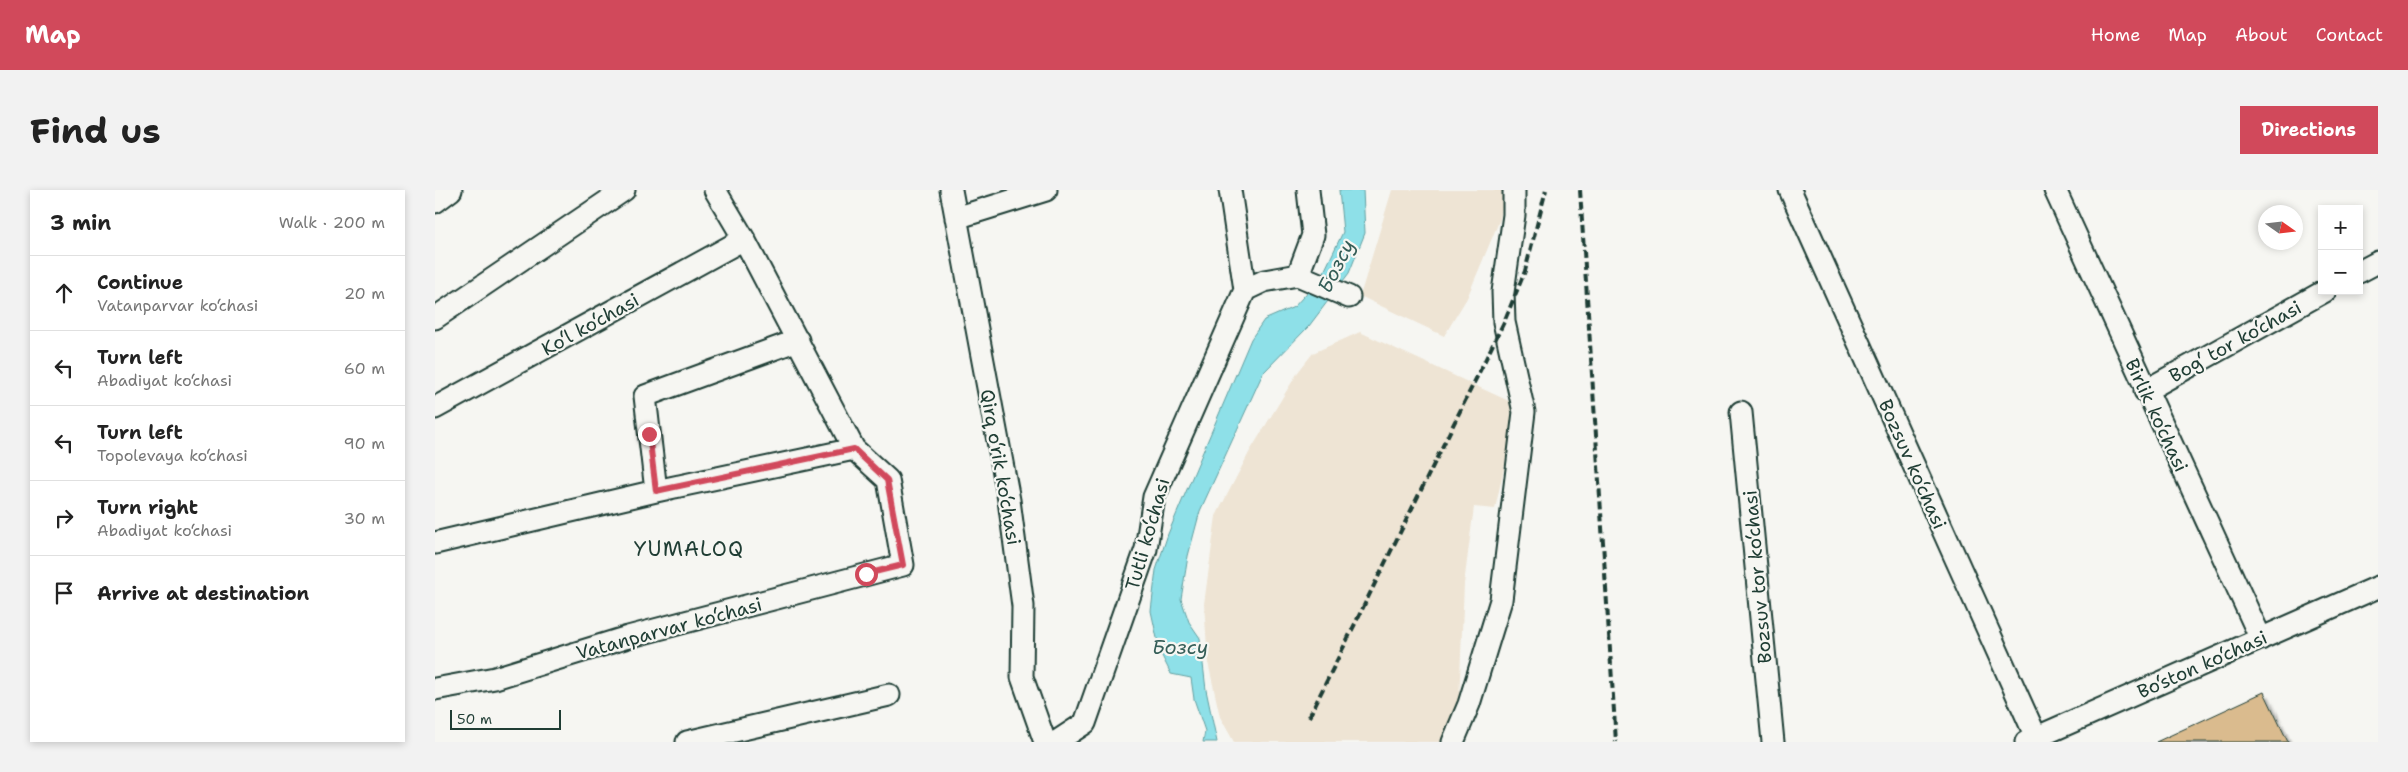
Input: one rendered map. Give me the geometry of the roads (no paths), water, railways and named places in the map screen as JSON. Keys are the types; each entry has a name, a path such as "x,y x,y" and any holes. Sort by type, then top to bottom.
{"street":[{"path":"435,202 451,190"},
{"path":"435,318 624,190"},
{"path":"435,543 656,491 854,449 744,239 715,190"},
{"name":"Qirq o‘rik ko‘chasi","path":"951,190 1009,500 1023,606 1022,677 1045,742"},
{"path":"956,218 1046,190"},
{"path":"1230,190 1245,290 1264,281 1298,274 1349,297"},
{"path":"1298,274 1313,235 1308,190"},
{"path":"1453,742 1469,704 1501,600 1524,412 1504,322 1503,292 1514,215 1514,190"},
{"name":"Bozsuv ko‘chasi","path":"1790,190 2031,740"},
{"name":"Birlik ko‘chasi","path":"2055,190 2145,391 2261,639"},
{"name":"Ko‘l ko‘chasi","path":"435,408 744,239"},
{"path":"2363,270 2378,262"},
{"name":"Tutli ko‘chasi","path":"1056,742 1085,723 1146,549 1154,498 1245,290"},
{"name":"Bog‘ tor ko‘chasi","path":"2145,391 2318,295"},
{"path":"656,491 645,396 797,340"},
{"name":"Bozsuv tor ko‘chasi","path":"1741,412 1773,742"},
{"name":"Vatanparvar ko‘chasi","path":"435,689 495,678 628,637 903,565 887,480 854,449"},
{"name":"Bo‘ston ko‘chasi","path":"2031,740 2378,587"},
{"path":"687,742 889,695"}],"water":[{"name":"Бозсу","path":"1339,190 1363,190 1365,233 1349,273 1309,326 1263,373 1200,511 1188,556 1181,599 1189,622 1200,638 1206,690 1217,742 1203,742 1205,731 1194,699 1191,678 1171,674 1160,652 1151,611 1156,570 1168,534 1251,339 1264,320 1294,307 1322,276 1343,232"}],"railway":[{"path":"1309,717 1504,322 1525,271 1546,190"},
{"path":"1580,190 1616,742"}],"district":[{"name":"YUMALOQ","path":"689,549"}]}
